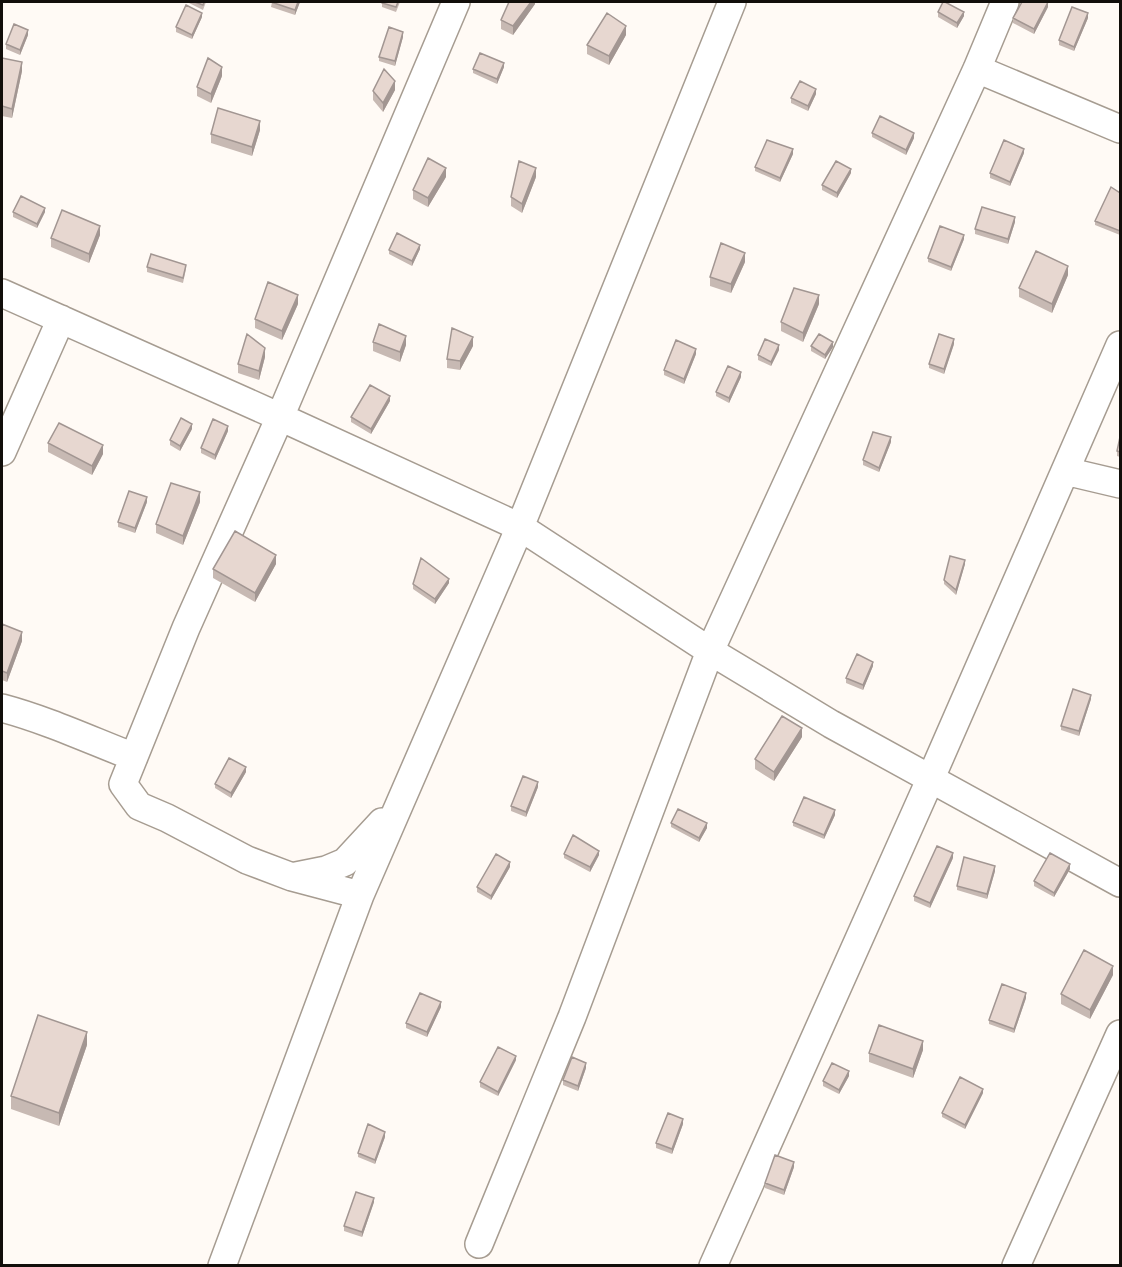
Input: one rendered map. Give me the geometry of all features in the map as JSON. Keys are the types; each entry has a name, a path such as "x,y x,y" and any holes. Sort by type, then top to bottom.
{"street":[{"path":"360,895 292,877 247,860 167,818 139,807 123,784 186,628 280,417 456,2"},
{"path":"222,1266 360,895 520,527 732,2"},
{"path":"479,1244 572,1017 710,651 977,69 1005,2"},
{"path":"977,69 1120,129"},
{"path":"2,293 520,527 710,651 831,724 1120,883"},
{"path":"2,452 61,319"},
{"path":"713,1266 930,780 1120,345"},
{"path":"1065,471 1120,484"},
{"path":"2,708 43,720 75,735 134,757"},
{"path":"292,877 326,870 345,862 363,846 401,799"},
{"path":"1016,1266 1120,1034"}],"building":[{"path":"271,2 298,2 295,10"},
{"path":"382,2 398,2 396,7"},
{"path":"509,2 531,2 513,26 501,20"},
{"path":"943,2 964,12 957,23 938,12"},
{"path":"1022,2 1048,2 1034,29 1013,18"},
{"path":"186,5 202,13 192,35 176,27"},
{"path":"1072,7 1088,13 1074,47 1059,40"},
{"path":"607,13 626,26 609,56 587,45"},
{"path":"14,24 28,30 20,50 6,44"},
{"path":"389,27 403,32 395,61 379,57"},
{"path":"480,53 504,63 497,79 473,69"},
{"path":"2,58 22,62 12,109 2,106"},
{"path":"208,58 222,67 211,94 197,87"},
{"path":"384,69 395,81 383,103 373,91"},
{"path":"800,81 816,89 808,106 791,98"},
{"path":"218,108 260,121 252,147 211,134"},
{"path":"880,116 914,133 906,150 872,133"},
{"path":"767,140 793,149 780,178 755,167"},
{"path":"1004,140 1024,149 1010,182 990,173"},
{"path":"428,158 446,168 428,198 413,190"},
{"path":"519,161 536,168 522,204 511,197"},
{"path":"836,161 851,169 837,193 822,185"},
{"path":"1111,187 1120,193 1120,231 1095,221"},
{"path":"21,196 45,208 37,224 13,212"},
{"path":"982,207 1015,217 1008,239 975,229"},
{"path":"62,210 100,226 89,254 51,238"},
{"path":"940,226 964,235 951,267 928,258"},
{"path":"397,233 420,245 412,261 389,250"},
{"path":"721,243 745,253 731,284 710,277"},
{"path":"1036,251 1068,266 1052,304 1019,288"},
{"path":"151,254 186,265 183,278 147,267"},
{"path":"268,282 298,295 282,331 255,319"},
{"path":"794,288 819,295 803,333 781,322"},
{"path":"379,324 406,336 400,352 373,342"},
{"path":"452,328 473,337 460,361 447,359"},
{"path":"247,334 265,348 259,371 238,364"},
{"path":"819,334 833,342 825,355 811,346"},
{"path":"939,334 954,339 944,369 929,364"},
{"path":"765,339 779,345 771,362 758,355"},
{"path":"676,340 696,349 684,379 664,370"},
{"path":"728,366 741,372 729,398 716,392"},
{"path":"370,385 390,396 371,429 351,417"},
{"path":"181,418 192,424 180,446 170,440"},
{"path":"213,419 228,426 215,455 201,448"},
{"path":"59,423 103,445 92,466 48,443"},
{"path":"873,432 891,437 879,468 863,460"},
{"path":"171,483 200,492 183,536 156,524"},
{"path":"129,491 147,497 135,528 118,522"},
{"path":"235,531 276,555 255,593 213,569"},
{"path":"950,556 965,560 956,590 944,580"},
{"path":"421,558 449,579 435,599 413,584"},
{"path":"2,624 22,632 7,673 2,671"},
{"path":"857,654 873,662 863,685 846,678"},
{"path":"1073,689 1091,695 1079,731 1061,726"},
{"path":"782,716 802,728 774,772 755,759"},
{"path":"229,758 246,767 231,793 215,784"},
{"path":"523,776 538,782 526,812 511,806"},
{"path":"804,797 835,810 824,835 793,822"},
{"path":"678,809 707,823 699,838 671,823"},
{"path":"573,835 599,851 590,867 564,854"},
{"path":"937,846 953,853 930,903 914,896"},
{"path":"1050,853 1070,864 1054,893 1034,881"},
{"path":"496,854 510,862 491,896 477,887"},
{"path":"964,857 995,866 987,894 957,886"},
{"path":"1084,950 1113,966 1090,1010 1061,994"},
{"path":"1002,984 1026,993 1014,1029 989,1020"},
{"path":"420,993 441,1002 427,1032 406,1023"},
{"path":"38,1015 87,1032 59,1113 11,1096"},
{"path":"879,1025 923,1041 913,1069 869,1053"},
{"path":"498,1047 516,1056 498,1092 480,1082"},
{"path":"572,1057 586,1063 578,1086 563,1080"},
{"path":"832,1063 849,1071 839,1090 823,1081"},
{"path":"960,1077 983,1089 965,1125 942,1113"},
{"path":"668,1113 683,1119 672,1149 656,1143"},
{"path":"368,1124 385,1132 375,1160 358,1153"},
{"path":"775,1155 794,1162 784,1190 765,1183"},
{"path":"356,1192 374,1198 362,1232 344,1226"}]}
